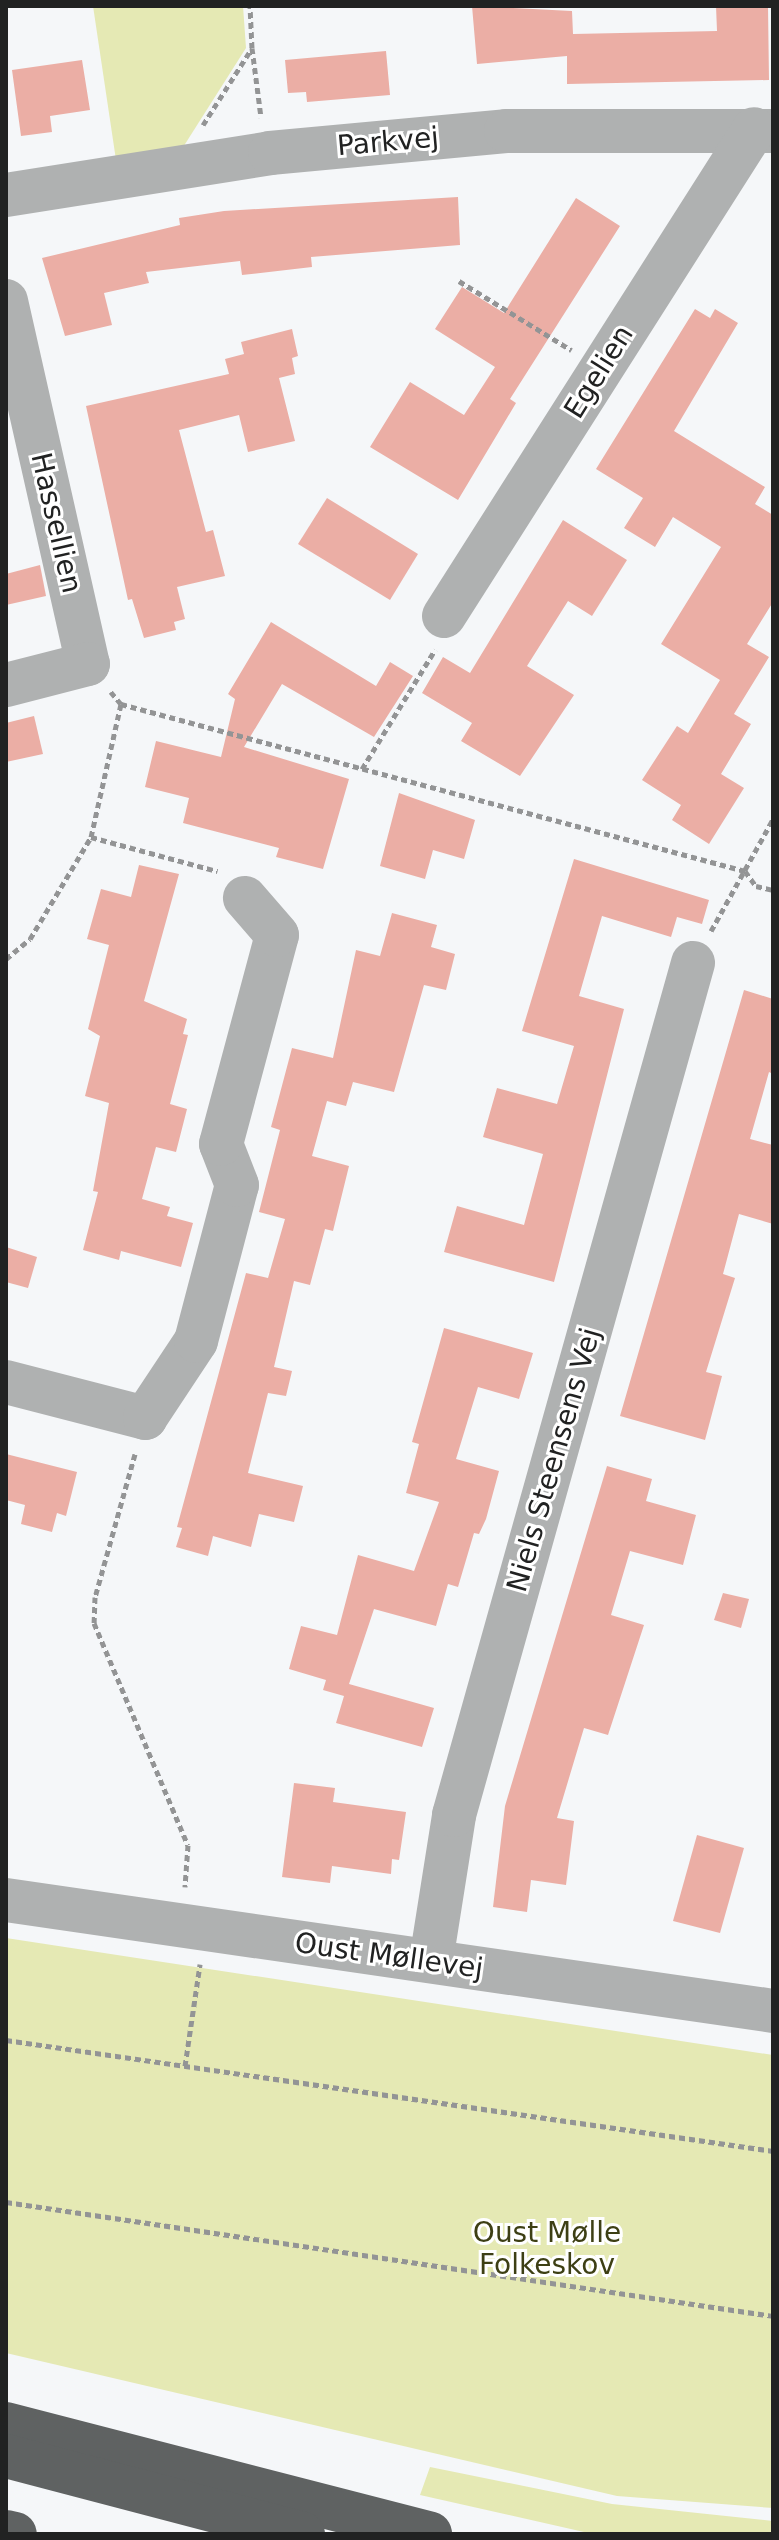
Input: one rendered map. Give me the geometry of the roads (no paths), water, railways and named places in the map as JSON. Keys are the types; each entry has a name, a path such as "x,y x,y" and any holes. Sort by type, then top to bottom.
{"highway":[{"path":"6,2424 430,2534"},
{"path":"6,2456 303,2534"},
{"path":"6,2532 15,2534"}],"street":[{"name":"Parkvej","path":"6,195 270,153 506,131 763,130"},
{"name":"Egelien","path":"444,616 601,368 763,130"},
{"name":"Hassellien","path":"6,301 88,664 6,685"},
{"path":"6,1382 145,1418 196,1341 237,1185 221,1144 277,935 245,898"},
{"name":"Niels Steensens Vej","path":"431,1961 454,1815 693,963"},
{"name":"Oust Møllevej","path":"6,1900 773,2011"}],"park label":[{"name":"Oust Mølle Folkeskov","path":"547,2249"}]}
